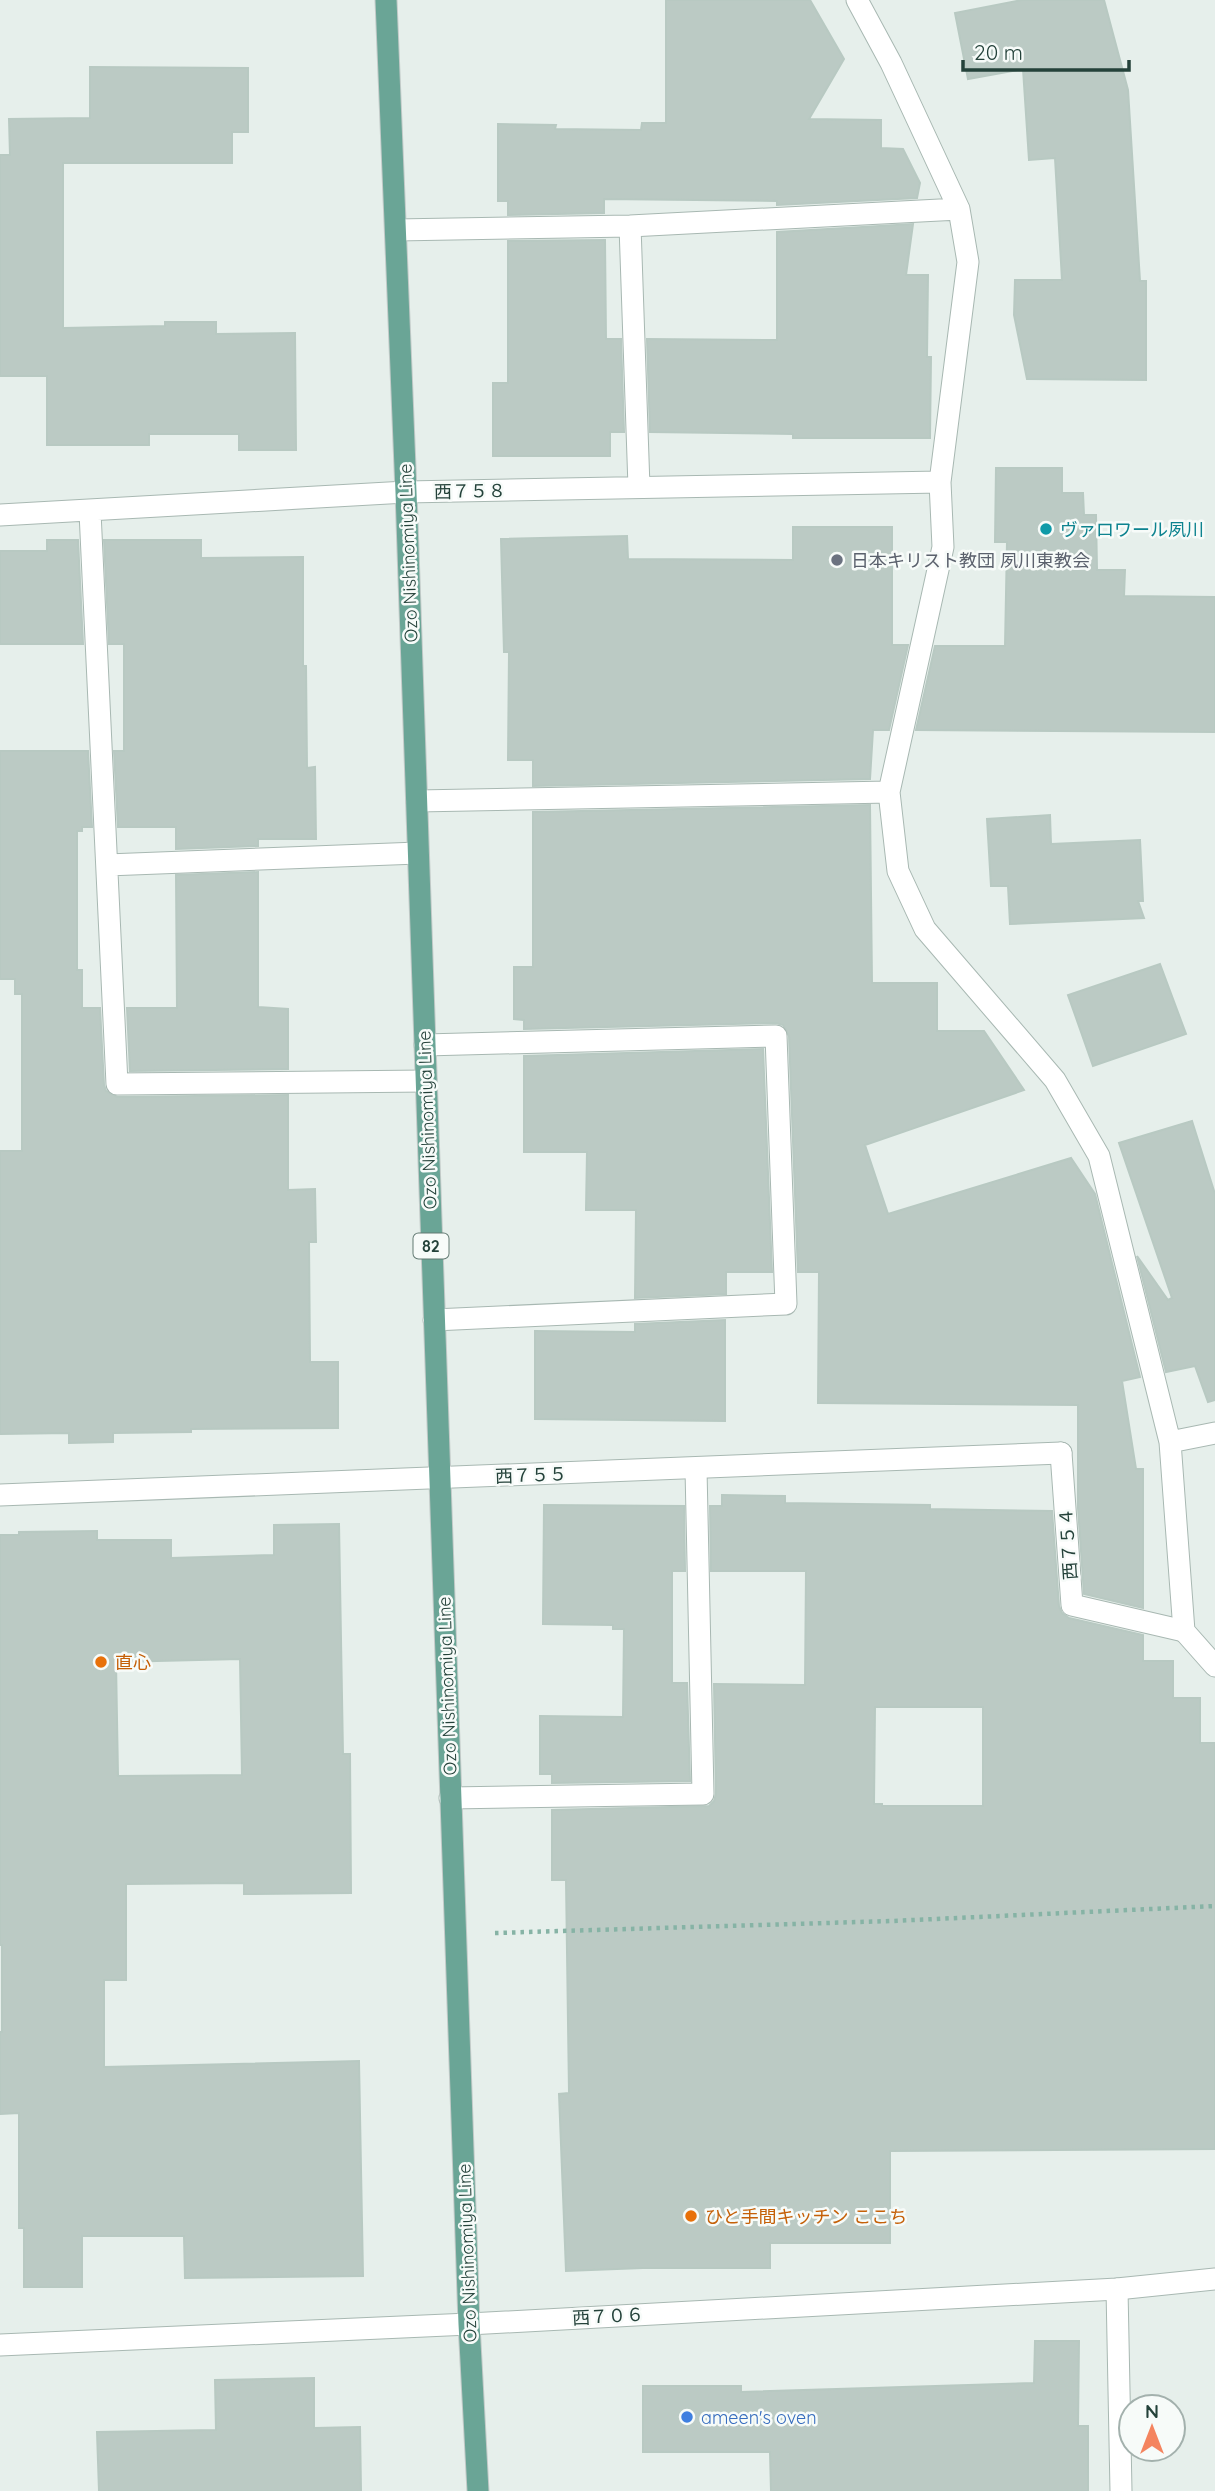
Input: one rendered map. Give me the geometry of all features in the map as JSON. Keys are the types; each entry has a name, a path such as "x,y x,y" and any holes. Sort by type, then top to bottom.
{"main road":[{"name":"Ozo Nishinomiya Line","path":"386,0 406,492 469,2324 478,2491"}],"street":[{"path":"857,0 891,63 958,209 968,262 940,482 943,547 889,792 898,871 925,929 1055,1080 1099,1156 1170,1442 1184,1631 1215,1666"},
{"path":"396,230 630,226 958,209"},
{"path":"630,226 639,487"},
{"name":"西７５８","path":"0,516 406,492 940,482"},
{"path":"90,512 117,1084 426,1081"},
{"path":"417,801 889,792"},
{"path":"107,865 418,853"},
{"path":"425,1045 776,1036 786,1304 434,1320"},
{"path":"1170,1442 1215,1433"},
{"name":"西７５５","path":"0,1495 1061,1453"},
{"name":"西７５４","path":"1061,1453 1072,1605 1184,1631"},
{"path":"450,1798 703,1794 696,1469"},
{"name":"西７０６","path":"0,2345 469,2324 1117,2288 1215,2278"},
{"path":"1117,2288 1121,2491"}],"path":[{"path":"456,1934 879,1922 1215,1906"}],"building":[{"path":"666,0 810,0 844,59 809,119 881,120 881,148 903,149 920,183 917,198 777,205 777,201 604,199 604,213 508,215 508,201 498,201 498,124 556,125 555,129 641,130 642,123 666,123"},
{"path":"1022,0 1104,0 1128,90 1140,281 1146,281 1146,380 1027,379 1014,315 1015,280 1062,280 1055,158 1029,160 1023,69 968,79 955,13"},
{"path":"90,67 248,68 248,132 232,132 232,163 63,163 63,328 216,322 216,334 295,333 296,450 239,450 239,434 149,434 149,445 47,445 47,376 0,376 0,155 10,155 9,119 90,118"},
{"path":"913,224 906,275 928,275 930,438 793,438 793,434 650,432 647,339 777,340 777,232"},
{"path":"605,240 606,339 621,339 624,432 610,432 610,456 493,456 493,383 508,383 508,241"},
{"path":"996,468 1062,468 1062,493 1083,493 1084,515 1096,515 1097,570 1125,570 1124,596 1215,597 1215,732 916,730 935,646 1005,646 1007,542 995,542"},
{"path":"793,527 892,527 892,645 908,645 889,730 873,730 870,779 533,786 533,760 508,760 509,652 504,652 501,539 627,536 628,559 793,560"},
{"path":"47,540 78,540 83,644 0,644 0,551 47,551"},
{"path":"104,540 201,540 201,558 303,557 307,768 315,767 316,839 258,839 258,846 176,849 176,827 118,827 114,751 124,751 124,644 109,644"},
{"path":"0,751 88,751 92,827 82,827 82,831 77,831 77,970 82,970 82,1008 100,1008 106,1091 117,1097 288,1095 288,1190 315,1189 316,1242 309,1242 310,1362 338,1362 338,1428 191,1429 191,1432 113,1433 113,1442 69,1443 69,1433 0,1434 0,1151 22,1151 22,994 15,994 15,979 0,979"},
{"path":"870,805 872,983 937,983 937,1031 984,1031 1024,1090 865,1145 888,1214 1071,1158 1095,1194 1140,1377 1122,1381 1136,1469 1143,1469 1143,1608 1084,1594 1078,1508 1078,1405 818,1403 819,1272 798,1272 789,1036 783,1025 776,1023 524,1029 524,1020 514,1019 514,967 533,967 533,812"},
{"path":"1050,815 1051,844 1140,840 1143,901 1138,901 1144,918 1010,924 1008,886 991,886 987,819"},
{"path":"258,872 258,1007 288,1009 288,1069 130,1071 127,1008 177,1008 176,875"},
{"path":"1160,964 1186,1034 1093,1066 1068,995"},
{"path":"763,1049 772,1272 726,1272 726,1294 635,1298 636,1210 586,1210 587,1152 524,1152 524,1056"},
{"path":"1192,1121 1215,1194 1215,1400 1208,1402 1195,1366 1166,1372 1137,1256 1168,1300 1172,1298 1119,1143"},
{"path":"725,1320 725,1421 535,1419 535,1331 635,1332 635,1324"},
{"path":"722,1495 785,1496 785,1503 930,1505 930,1509 1052,1511 1059,1606 1062,1613 1069,1618 1143,1635 1143,1661 1173,1661 1173,1698 1200,1698 1200,1743 1215,1743 1215,2149 890,2151 890,2243 770,2243 770,2268 566,2271 559,2094 569,2093 566,1880 552,1880 552,1810 709,1806 716,1794 714,1684 805,1685 806,1571 711,1571 710,1506 722,1506","holes":["875,1707 983,1707 983,1806 874,1804"]},
{"path":"544,1505 684,1506 685,1571 672,1571 672,1683 687,1683 690,1781 552,1783 552,1774 540,1774 540,1716 623,1717 624,1629 613,1629 613,1625 543,1624"},
{"path":"339,1524 343,1754 350,1754 351,1893 244,1894 244,1883 126,1884 126,1980 104,1980 104,2067 359,2061 363,2276 185,2278 184,2236 82,2236 82,2287 24,2287 24,2228 19,2228 19,2113 0,2114 0,1535 19,1535 19,1532 97,1531 97,1540 171,1540 171,1558 274,1555 274,1525","holes":["240,1659 242,1775 118,1776 116,1662"]},
{"path":"1035,2341 1079,2341 1078,2426 1088,2426 1088,2491 771,2491 770,2452 643,2452 643,2386 741,2386 741,2392 1034,2383"},
{"path":"314,2378 314,2428 360,2427 361,2491 99,2491 97,2432 216,2430 215,2380"}],"place":[{"name":"ヴァロワール夙川","path":"1046,529"},
{"name":"日本キリスト教団 夙川東教会","path":"837,560"},
{"name":"直心","path":"101,1662"},
{"name":"ひと手間キッチン ここち","path":"691,2216"},
{"name":"ameen's oven","path":"687,2417"}]}
